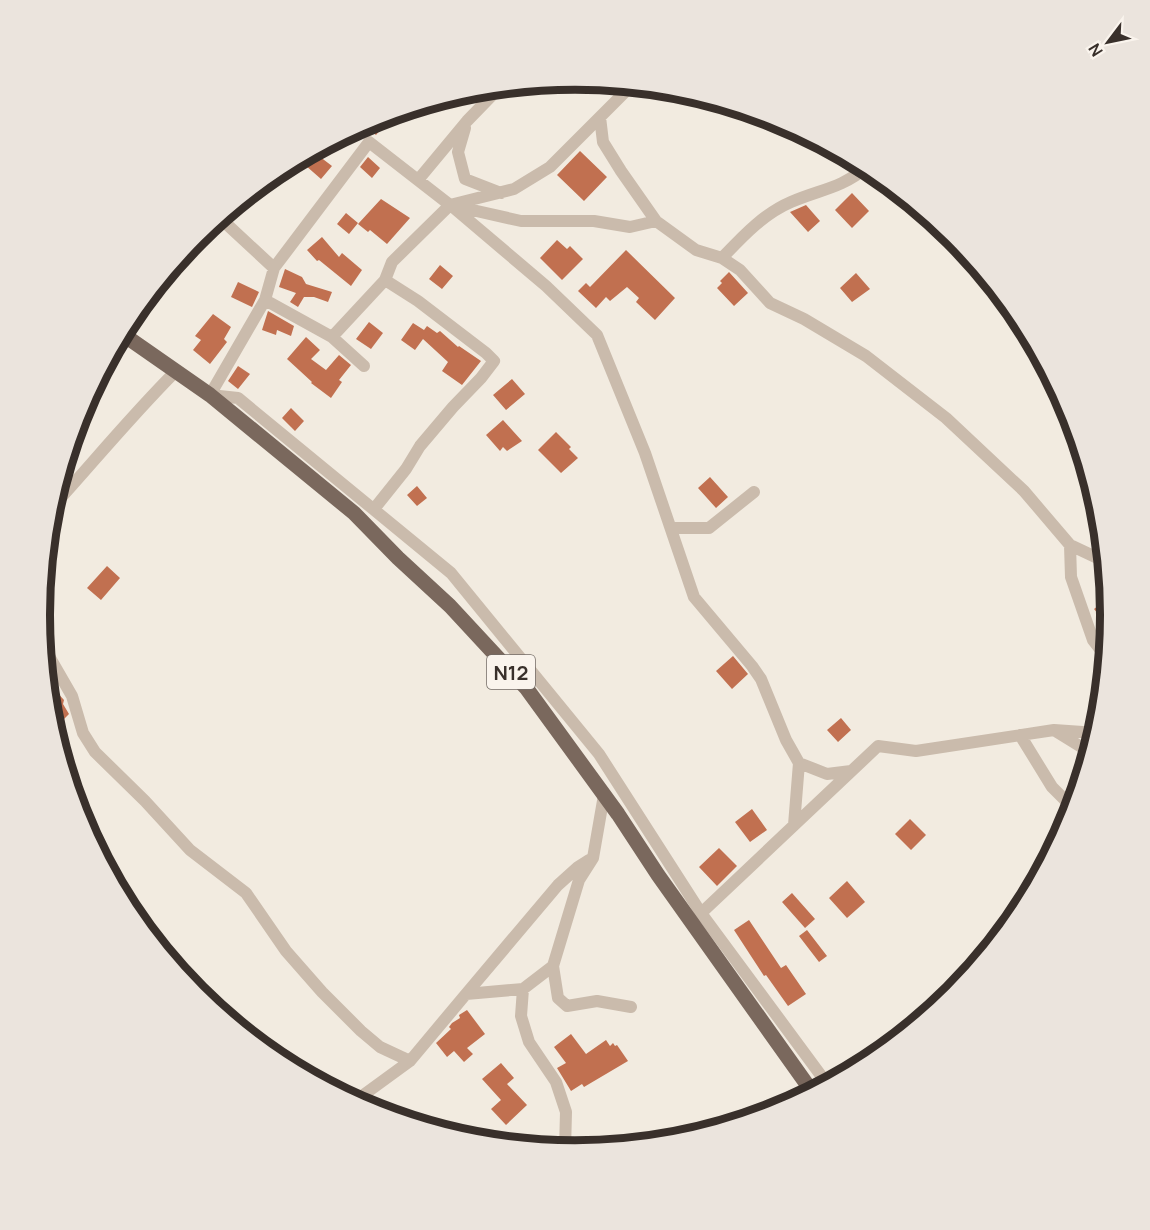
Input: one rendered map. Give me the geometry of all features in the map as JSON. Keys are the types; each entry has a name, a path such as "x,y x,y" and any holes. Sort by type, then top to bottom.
{"main road":[{"name":"N12","path":"128,338 210,395 354,513 450,606 527,689 604,795 658,875 697,917 808,1085"}],"street":[{"path":"332,337 385,280 392,262 450,205 514,189 550,167 625,92"},
{"path":"418,180 467,121 491,97"},
{"path":"600,117 603,142 656,222 696,250 722,258 740,270 770,303 804,319 866,357 941,414 1024,491 1070,545 1097,558"},
{"path":"467,121 458,152 465,179 501,193"},
{"path":"580,137 603,142"},
{"path":"794,825 799,763 786,740 761,680 694,597 645,453 597,335 546,286 450,205 369,142 274,268 266,300 210,395 238,398 451,573 599,754 697,917 823,1078"},
{"path":"722,258 756,223 790,202 829,190 859,173"},
{"path":"450,205 521,221 594,221 630,227 656,222"},
{"path":"226,223 274,268"},
{"path":"374,509 406,469 420,446 495,361 418,300 385,280"},
{"path":"266,300 332,337 364,366"},
{"path":"64,495 135,412 175,372"},
{"path":"672,528 709,528 754,492"},
{"path":"1070,545 1071,577 1093,639 1099,647"},
{"path":"52,661 72,696 83,733 96,752 190,850 246,893 286,951 361,1031 380,1047 410,1061"},
{"path":"697,917 878,746 916,751 1054,730 1087,732"},
{"path":"1054,730 1084,748"},
{"path":"1020,735 1052,787 1066,801"},
{"path":"799,763 827,774 851,771"},
{"path":"604,795 593,858 579,880 553,966 558,998 567,1006 597,1001 631,1007"},
{"path":"363,1095 410,1061 558,885 578,867 593,858"},
{"path":"466,994 524,989 553,966"},
{"path":"524,989 521,1016 529,1042 556,1082 566,1112 565,1140"}],"building":[{"path":"383,126 376,135 371,131"},
{"path":"580,151 607,177 584,201 557,175"},
{"path":"319,156 332,166 321,179 305,165"},
{"path":"368,157 380,168 372,178 360,167"},
{"path":"852,193 869,211 852,228 835,210"},
{"path":"381,199 410,218 387,244 370,230 368,232 358,224"},
{"path":"806,205 820,221 808,232 790,212"},
{"path":"346,213 358,223 349,234 337,224"},
{"path":"322,237 339,257 342,253 362,270 351,286 319,260 317,261 307,250"},
{"path":"557,240 567,249 570,246 583,259 562,280 540,258"},
{"path":"626,250 675,298 655,320 636,302 639,298 627,287 610,301 606,297 596,308 578,291 586,283 590,287"},
{"path":"440,265 453,276 442,289 429,279"},
{"path":"285,269 302,277 306,284 332,292 328,302 314,297 304,297 298,307 290,302 296,293 279,287"},
{"path":"729,272 748,293 734,306 717,288"},
{"path":"856,273 870,289 852,302 840,288"},
{"path":"238,282 259,292 252,307 231,297"},
{"path":"268,311 294,326 291,336 277,330 276,335 262,330"},
{"path":"213,314 231,327 224,339 227,342 210,364 193,350 201,340 195,336"},
{"path":"369,322 383,333 371,349 356,339"},
{"path":"413,323 424,330 427,326 437,333 440,331 458,347 481,361 462,385 442,371 448,362 423,339 415,350 401,340"},
{"path":"306,337 320,350 311,359 326,370 339,355 351,365 339,380 342,382 331,398 311,383 287,359"},
{"path":"1028,348 1035,362 1025,351"},
{"path":"238,366 250,374 238,389 228,381"},
{"path":"512,379 525,394 506,410 493,395"},
{"path":"291,408 304,421 295,431 282,418"},
{"path":"503,420 522,441 507,451 503,447 500,451 486,435"},
{"path":"556,432 578,458 561,473 538,450"},
{"path":"710,477 728,497 716,508 698,488"},
{"path":"417,486 427,498 417,506 407,495"},
{"path":"107,566 120,578 101,600 87,588"},
{"path":"1100,604 1100,616 1094,609"},
{"path":"733,656 748,674 732,689 716,671"},
{"path":"55,690 64,700 63,704 69,714 61,722"},
{"path":"841,718 851,730 838,742 827,730"},
{"path":"752,809 767,830 750,842 735,822"},
{"path":"910,819 926,835 911,850 895,834"},
{"path":"719,848 737,866 717,886 699,867"},
{"path":"847,881 865,902 847,918 829,898"},
{"path":"792,893 815,919 805,928 782,902"},
{"path":"749,920 781,968 786,965 806,994 788,1006 766,975 764,976 734,930"},
{"path":"807,930 827,956 819,962 799,936"},
{"path":"467,1010 485,1034 467,1048 473,1054 464,1062 454,1051 447,1057 436,1043 451,1029 449,1027 460,1018 459,1015"},
{"path":"571,1034 586,1054 606,1040 610,1046 613,1043 617,1045 628,1061 584,1087 582,1084 571,1091 557,1068 566,1063 554,1047"},
{"path":"501,1063 514,1078 507,1084 527,1105 506,1125 491,1109 501,1100 482,1079"}]}
